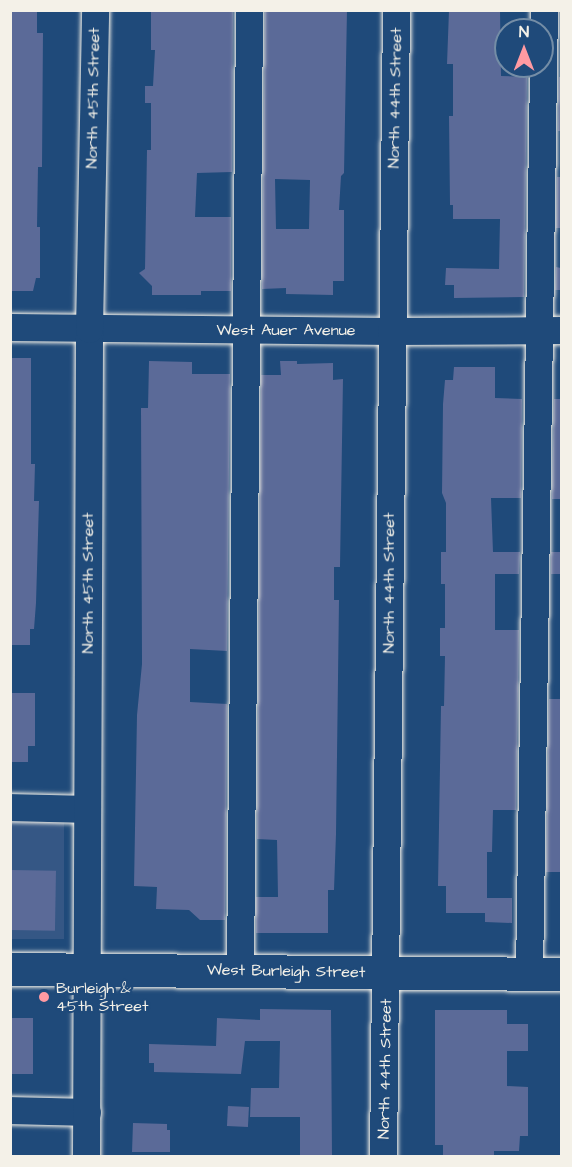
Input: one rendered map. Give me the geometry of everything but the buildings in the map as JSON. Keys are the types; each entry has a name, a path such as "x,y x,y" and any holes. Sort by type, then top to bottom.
{"main road":[{"name":"West Burleigh Street","path":"10,969 561,974"}],"street":[{"name":"North 45th Street","path":"86,1156 89,329 95,10"},
{"path":"240,971 244,330 249,10"},
{"name":"North 44th Street","path":"383,1156 396,10"},
{"path":"529,974 551,330 544,10"},
{"name":"West Auer Avenue","path":"10,327 391,332 551,330"},
{"path":"10,807 87,809"},
{"path":"10,1110 87,1112"}],"shaded area":[{"path":"10,805 64,805 64,939 10,939"}],"place":[{"name":"Burleigh & 45th Street","path":"44,997"}]}
